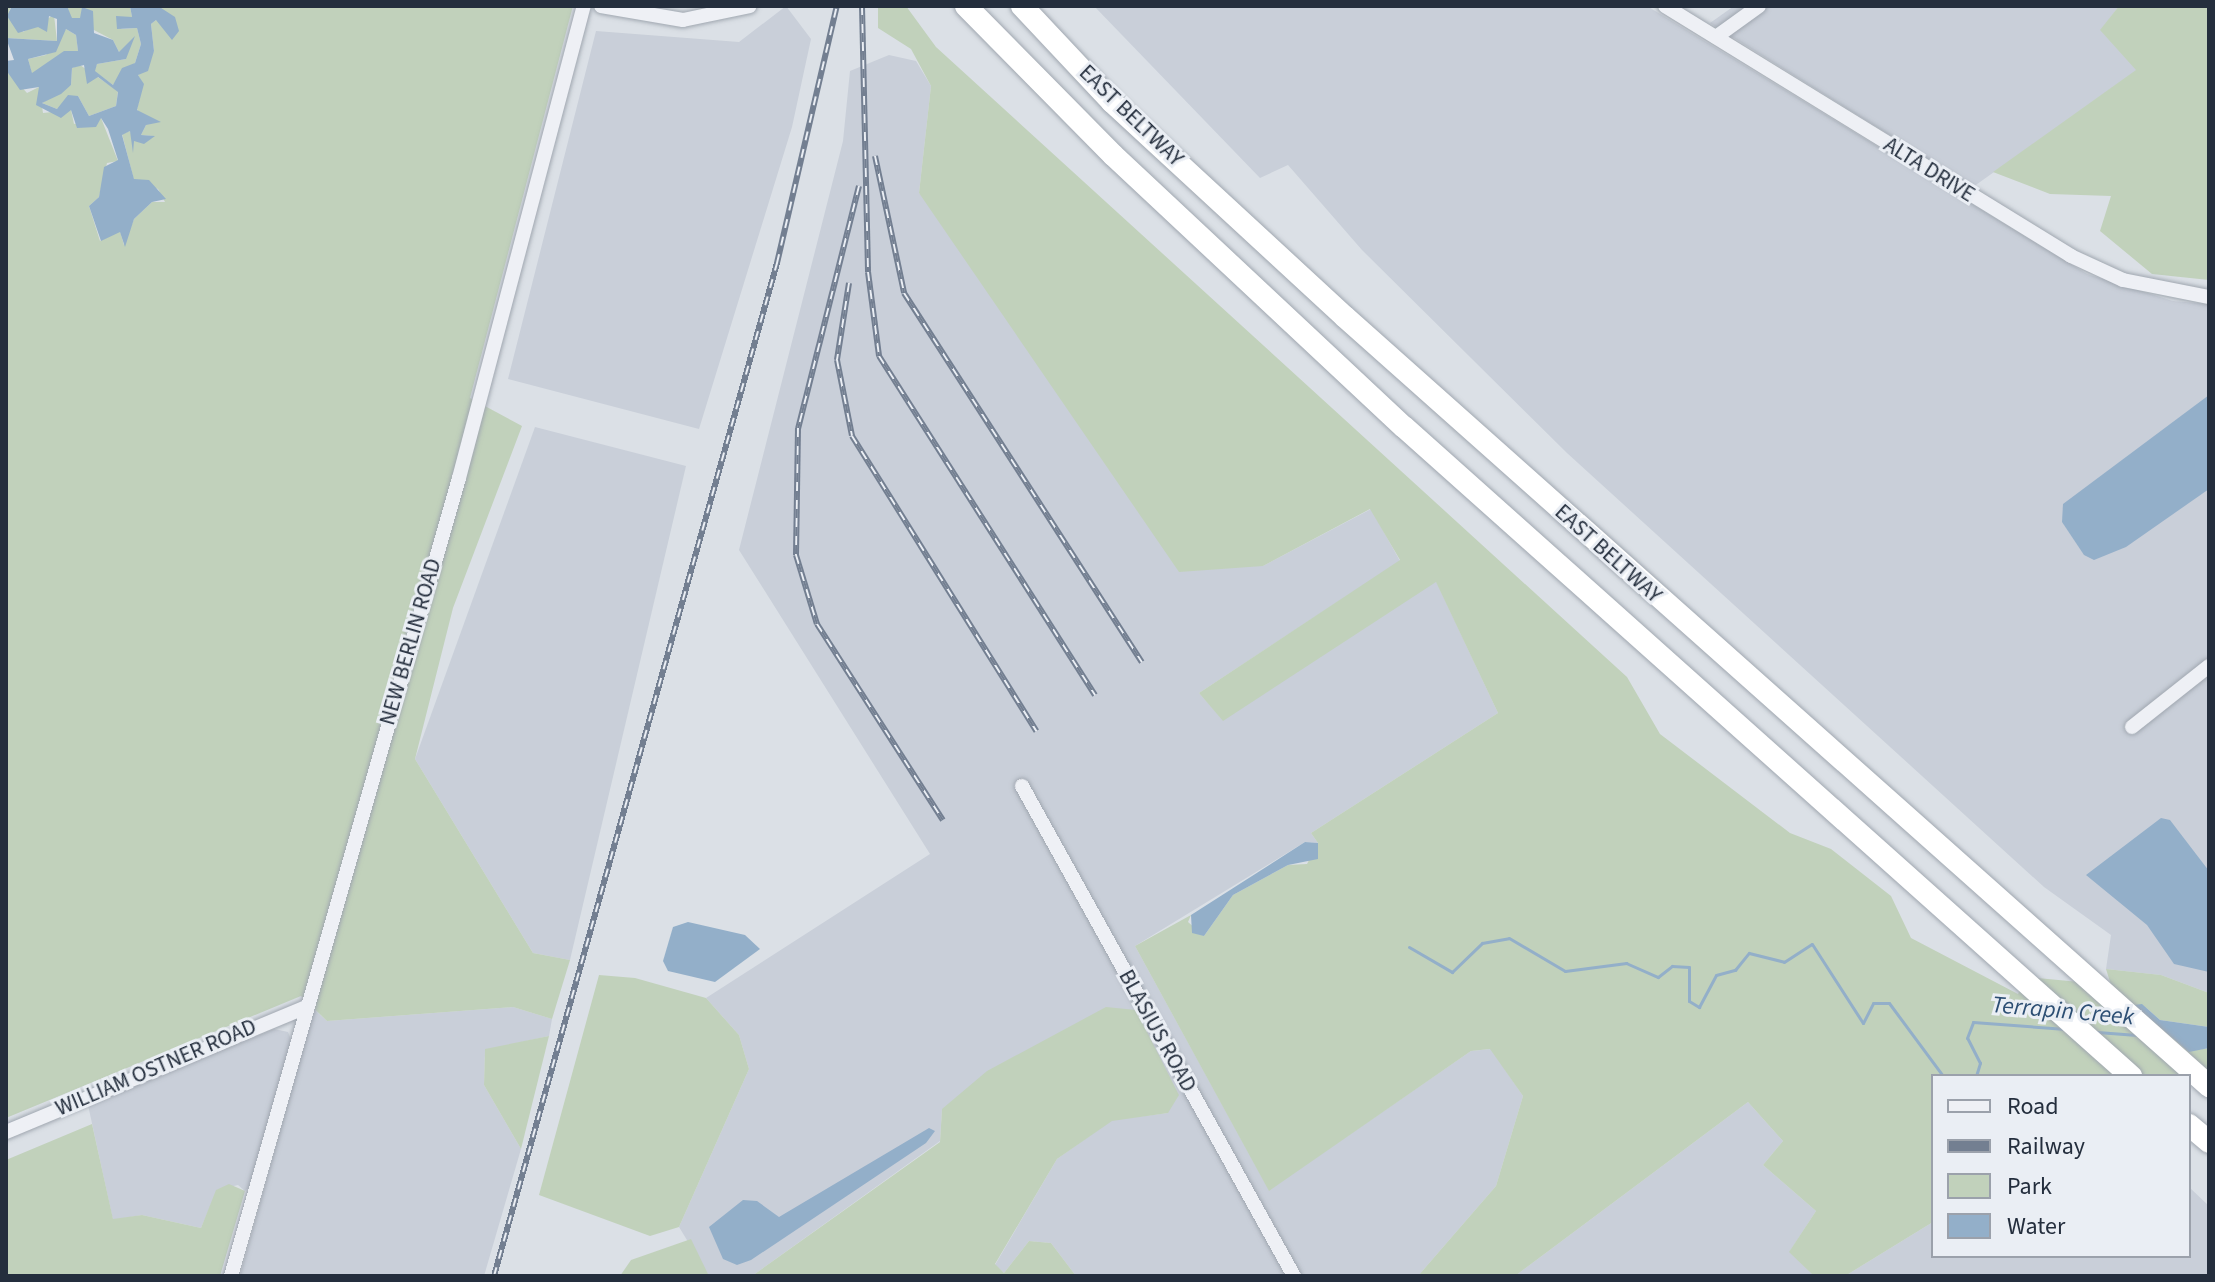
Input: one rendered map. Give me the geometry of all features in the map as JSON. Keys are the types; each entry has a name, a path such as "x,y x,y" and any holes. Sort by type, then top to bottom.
{"highway":[{"name":"EAST BELTWAY","path":"966,6 1113,155 1404,427 2015,978 2129,1074"},
{"name":"EAST BELTWAY","path":"1022,6 1112,102 1345,317 2064,963 2209,1086"},
{"path":"2191,1127 2209,1142"}],"street":[{"name":"NEW BERLIN ROAD","path":"231,1276 459,478 584,6"},
{"path":"601,6 683,20 750,6"},
{"name":"ALTA DRIVE","path":"1665,6 2071,256 2123,280 2209,297"},
{"path":"1716,37 1759,6"},
{"path":"2132,727 2209,666"},
{"name":"BLASIUS ROAD","path":"1022,786 1294,1276"},
{"name":"WILLIAM OSTNER ROAD","path":"6,1132 307,1007"}],"shaded area":[{"path":"786,6 811,39 792,127 699,429 508,379 596,31 739,42"},
{"path":"1094,6 1647,6 2087,274 2173,301 2209,304 2209,993 2161,975 2106,969 2111,935 2044,887 1567,453 1362,250 1288,165 1260,178"},
{"path":"1734,6 2119,6 2101,30 2137,70 1973,187 1710,23"},
{"path":"889,55 916,61 931,86 919,193 1263,566 1371,509 1400,561 1199,693 1223,720 1436,581 1498,713 1311,833 1318,843 1305,842 1135,946 1269,1190 1471,1051 1491,1049 1523,1096 1496,1186 1418,1276 1076,1276 1051,1243 1029,1241 1004,1273 995,1265 1057,1159 1112,1120 1168,1113 942,1109 940,1141 752,1276 709,1276 679,1227 749,1069 739,1035 706,998 930,854 739,550 843,141 850,71"},
{"path":"535,427 686,466 570,960 533,953 415,759"},
{"path":"513,1007 552,1019 549,1036 485,1050 484,1085 521,1149 484,1276 240,1276 314,1009 327,1021"},
{"path":"274,1029 288,1032 292,1042 255,1181 245,1191 238,1185 217,1190 201,1228 142,1215 113,1220 88,1105"},
{"path":"1748,1102 1783,1141 1763,1165 1816,1211 1790,1251 1814,1276 1515,1276"},
{"path":"2191,1189 2209,1206 2209,1276 1845,1276 1931,1223 1931,1258 2191,1258"}],"green space":[{"path":"6,6 12,6 9,11 23,32 54,15 57,41 6,38"},
{"path":"67,6 130,6 132,17 121,29 137,28 141,44 135,63 113,85 94,71 97,64 126,59 126,50 119,52 113,40 71,18"},
{"path":"158,6 573,6 470,398 522,426 453,608 415,759 533,953 570,960 552,1019 513,1007 327,1021 301,996 6,1118 6,70 27,93 39,87 43,113 71,110 74,124 101,118 118,161 107,163 99,197 89,206 100,241 120,231 124,245 134,219 152,202 165,202 158,189 134,180 122,134 130,131 134,141 153,136 141,135 146,125 137,109 143,84 138,75 154,51 151,24 156,20 178,31"},
{"path":"878,6 906,6 936,47 1627,677 1660,734 1790,833 1831,849 1891,896 1911,938 2018,994 2026,977 2111,985 2106,969 2161,975 2209,993 2209,1027 2160,1020 2142,1004 2189,1051 2209,1048 2209,1081 2191,1085 2191,1074 1931,1074 1931,1223 1845,1276 1814,1276 1789,1252 1816,1211 1763,1165 1783,1141 1748,1102 1515,1276 1418,1276 1496,1186 1523,1096 1490,1049 1471,1051 1269,1191 1135,946 1191,915 1188,922 1204,936 1233,895 1288,865 1307,864 1318,843 1311,833 1498,713 1436,582 1223,721 1199,693 1400,560 1370,509 1263,566 1179,572 919,193 931,86 911,49 878,28"},
{"path":"2119,6 2209,6 2209,280 2152,274 2100,231 2111,196 2050,194 1993,172 2136,70 2100,30"},
{"path":"66,29 76,35 78,51 32,74 28,59 46,55"},
{"path":"80,65 118,91 116,106 89,116 78,96 57,109 42,103 71,85 72,68"},
{"path":"599,975 635,978 706,998 739,1035 749,1069 679,1227 650,1236 539,1195"},
{"path":"1106,1007 1136,1010 1179,1095 1168,1113 1112,1121 1057,1159 995,1264 1004,1273 1029,1241 1051,1243 1076,1276 752,1276 940,1142 942,1109 987,1071"},
{"path":"549,1036 521,1149 484,1085 485,1049"},
{"path":"92,1124 113,1219 142,1215 201,1228 216,1190 229,1184 245,1191 220,1276 6,1276 6,1160"},
{"path":"691,1239 709,1276 620,1276 631,1260"}],"water":[{"path":"12,6 67,6 72,18 80,18 82,7 93,11 94,33 113,40 119,52 135,36 126,59 97,64 95,71 113,85 122,68 135,63 141,44 137,28 117,29 116,16 132,17 130,6 158,6 175,17 179,31 172,40 156,20 151,24 154,51 148,71 138,75 144,84 137,110 161,122 146,125 141,135 155,136 144,144 134,141 133,153 130,131 122,135 134,179 149,180 166,199 152,202 134,219 125,247 120,232 101,241 89,206 99,197 104,167 118,160 101,118 96,127 77,128 71,110 61,118 36,105 39,87 20,90 6,70 6,61 14,60 6,38 57,41 57,19 49,16 47,32 38,27 18,33 7,16","holes":["66,29 76,35 78,51 64,51 32,73 28,59 56,52","84,65 87,84 98,77 118,92 116,106 89,116 78,96 68,95 57,109 42,103 71,85 72,68"]},
{"path":"2209,395 2209,489 2126,547 2094,560 2084,555 2062,522 2063,504"},
{"path":"2161,818 2170,820 2209,871 2209,972 2174,964 2147,925 2086,875"},
{"path":"1305,842 1318,843 1318,859 1288,865 1233,895 1204,936 1192,933 1191,915"},
{"path":"688,922 745,935 760,949 715,982 668,971 663,961 673,927"},
{"path":"2142,1004 2160,1020 2209,1027 2209,1048 2189,1052 2134,1005"},
{"path":"929,1128 935,1131 926,1143 751,1260 737,1265 723,1259 709,1227 743,1200 757,1201 779,1217"}],"waterway":[{"name":"Terrapin Creek","path":"1409,947 1452,972 1482,943 1509,938 1565,971 1626,963 1658,977 1672,966 1689,967 1689,1001 1699,1007 1716,975 1735,970 1749,953 1784,962 1812,944 1863,1023 1873,1003 1889,1003 1942,1074"},
{"name":"Terrapin Creek","path":"1977,1074 1980,1063 1967,1038 1973,1022 2066,1029"},
{"name":"Terrapin Creek","path":"2097,1032 2137,1035"}],"railway":[{"path":"494,1276 777,263 837,6"},
{"path":"862,6 868,272 879,356 1095,695"},
{"path":"875,156 904,293 1142,662"},
{"path":"859,186 798,428 796,555 817,624 943,820"},
{"path":"849,283 837,360 852,436 1036,731"}]}
